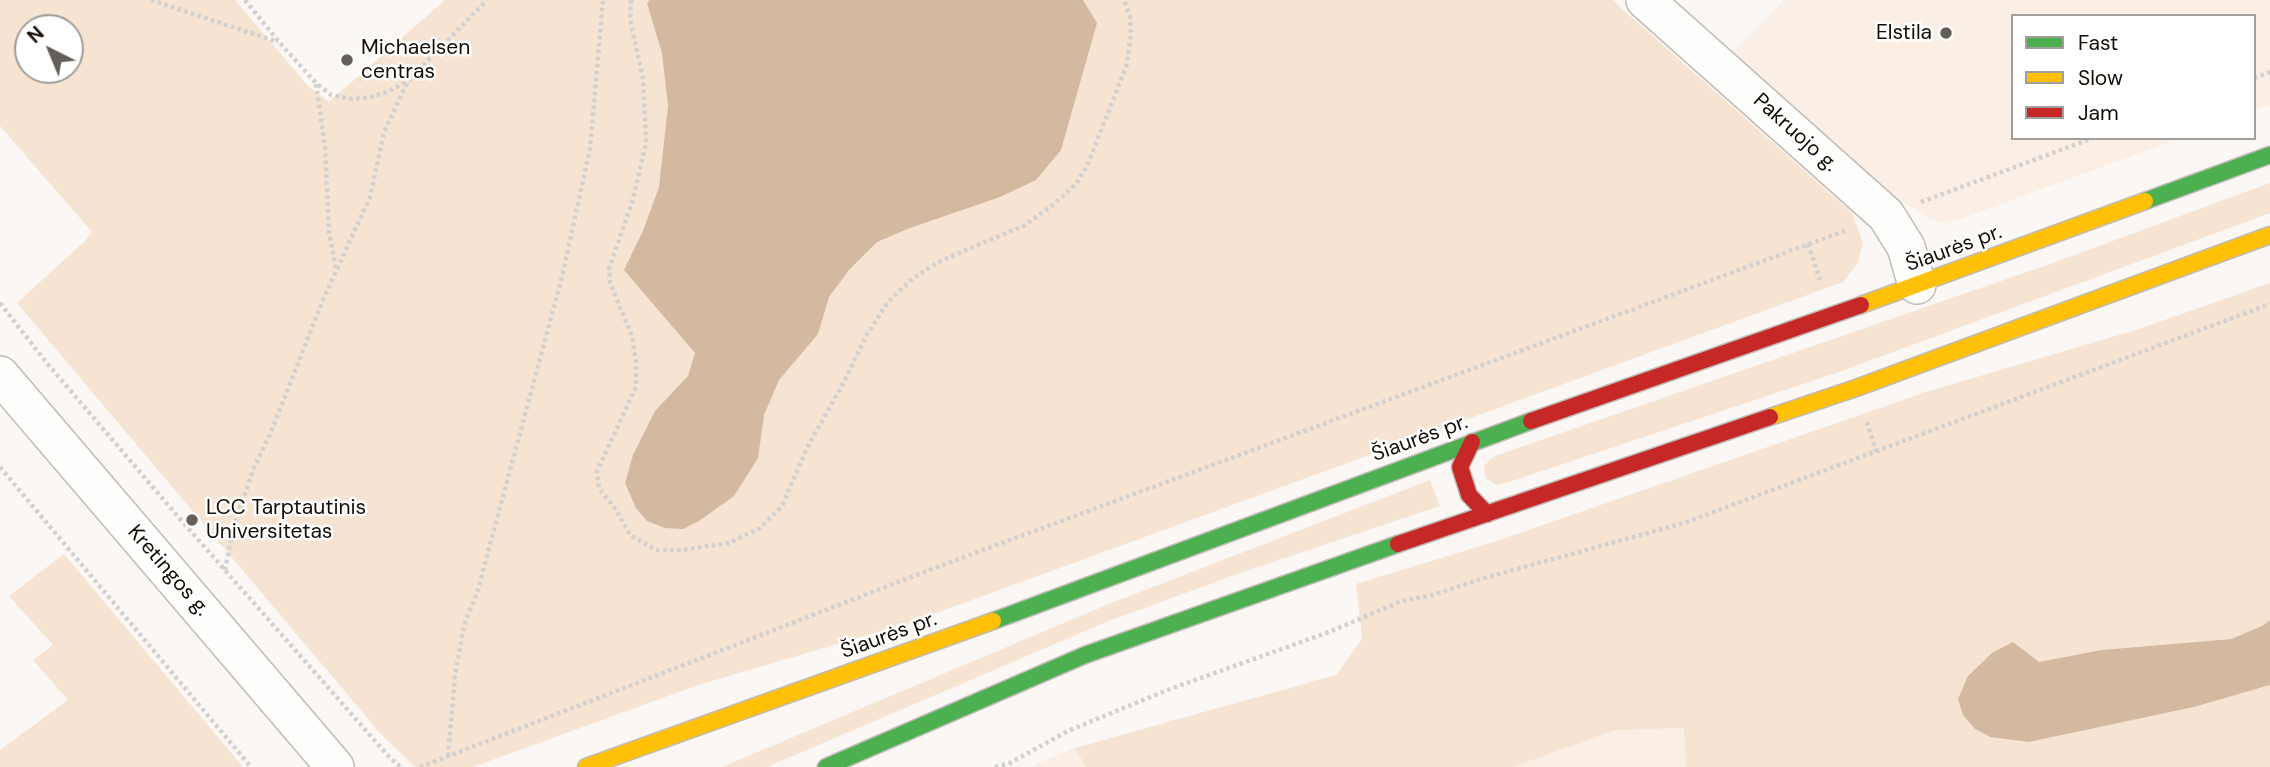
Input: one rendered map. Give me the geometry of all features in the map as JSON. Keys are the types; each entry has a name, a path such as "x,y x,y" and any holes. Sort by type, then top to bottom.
{"main road":[{"name":"Šiaurės pr.","path":"586,767 1068,594 1472,442 1917,285 2270,155"},
{"path":"826,767 1085,655 1264,590 1856,388 2270,235"},
{"path":"1472,442 1460,467 1469,495 1487,514"}],"street":[{"name":"Pakruojo g.","path":"1664,6 1886,215 1906,247 1917,285"},
{"name":"Kretingos g.","path":"0,375 335,767"}],"path":[{"path":"151,0 279,42"},
{"path":"245,0 316,83 331,95 351,99 389,91 408,81 487,0"},
{"path":"448,756 455,676 464,625 477,593 562,277 590,149 603,0"},
{"path":"631,0 630,19 643,79 646,143 633,199 609,269 610,283 632,336 636,387 597,471 599,488 630,535 656,550 682,550 729,543 760,528 782,506 807,448 866,336 888,302 912,279 938,262 1025,225 1076,184 1087,166 1126,67 1130,17 1124,0"},
{"path":"225,570 233,530 253,470 370,197 384,132 408,81"},
{"path":"316,83 325,147 329,232 337,270"},
{"path":"420,767 937,567 2088,140"},
{"path":"0,303 55,372 225,570 390,758 401,767"},
{"path":"995,767 1010,763 1093,720 1170,689 1329,632 1402,601 1433,595 1481,579 1684,523 2270,304"},
{"path":"0,467 251,767"}],"shaded area":[{"path":"0,0 235,0 307,85 329,102 445,0 1612,0 1852,213 1863,243 1858,263 1843,282 909,623 698,685 473,767 415,767 380,733 17,303 92,232 0,126"},
{"path":"650,0 1083,0 1097,23 1061,150 1036,180 1000,197 877,242 849,270 829,297 818,334 779,380 764,415 758,458 734,496 683,529 665,528 647,521 636,508 625,483 633,455 655,411 688,376 695,353 624,270 643,231 659,187 668,106 662,53 647,3"},
{"path":"1784,0 2270,0 2270,105 2256,110 2256,14 2011,14 2011,140 2175,140 1947,224 1926,217 1892,194 1733,52"},
{"path":"2270,183 2270,213 1836,373 1512,481 1497,485 1485,475 1484,467 1490,459 1498,455 2053,263"},
{"path":"2270,283 2270,620 2231,639 2101,650 2039,662 2029,742 2194,707 2270,685 2270,767 1686,767 1684,728 1616,730 1513,767 1086,767 1075,748 1336,675 1362,639 1356,584 1497,541 1926,392 2139,329"},
{"path":"1430,480 1440,506 1240,573 1106,622 767,767 722,767 1109,604"},
{"path":"64,554 243,767 0,767 0,750 68,700 33,660 53,645 9,596"},
{"path":"2270,620 2270,685 2194,707 2029,742 1990,737 1974,728 1963,715 1958,699 1968,676 1992,653 2013,642 2039,662 2101,650 2231,639"},
{"path":"1685,728 1686,767 1513,767 1616,730"},
{"path":"1075,748 1086,767 1029,767"}],"traffic: fast":[{"path":"2145,201 2270,155"},
{"path":"993,621 1531,421"},
{"path":"826,767 1085,655 1398,544"}],"traffic: slow":[{"path":"1861,305 2145,201"},
{"path":"1770,417 1856,388 2270,235"},
{"path":"586,767 993,621"}],"traffic: jam":[{"path":"1531,421 1861,305"},
{"path":"1398,544 1770,417"},
{"path":"1472,442 1460,467 1469,495 1487,514"}],"place":[{"name":"Elstila","path":"1946,33"},
{"name":"Michaelsen centras","path":"347,60"},
{"name":"LCC Tarptautinis Universitetas","path":"192,520"}]}
